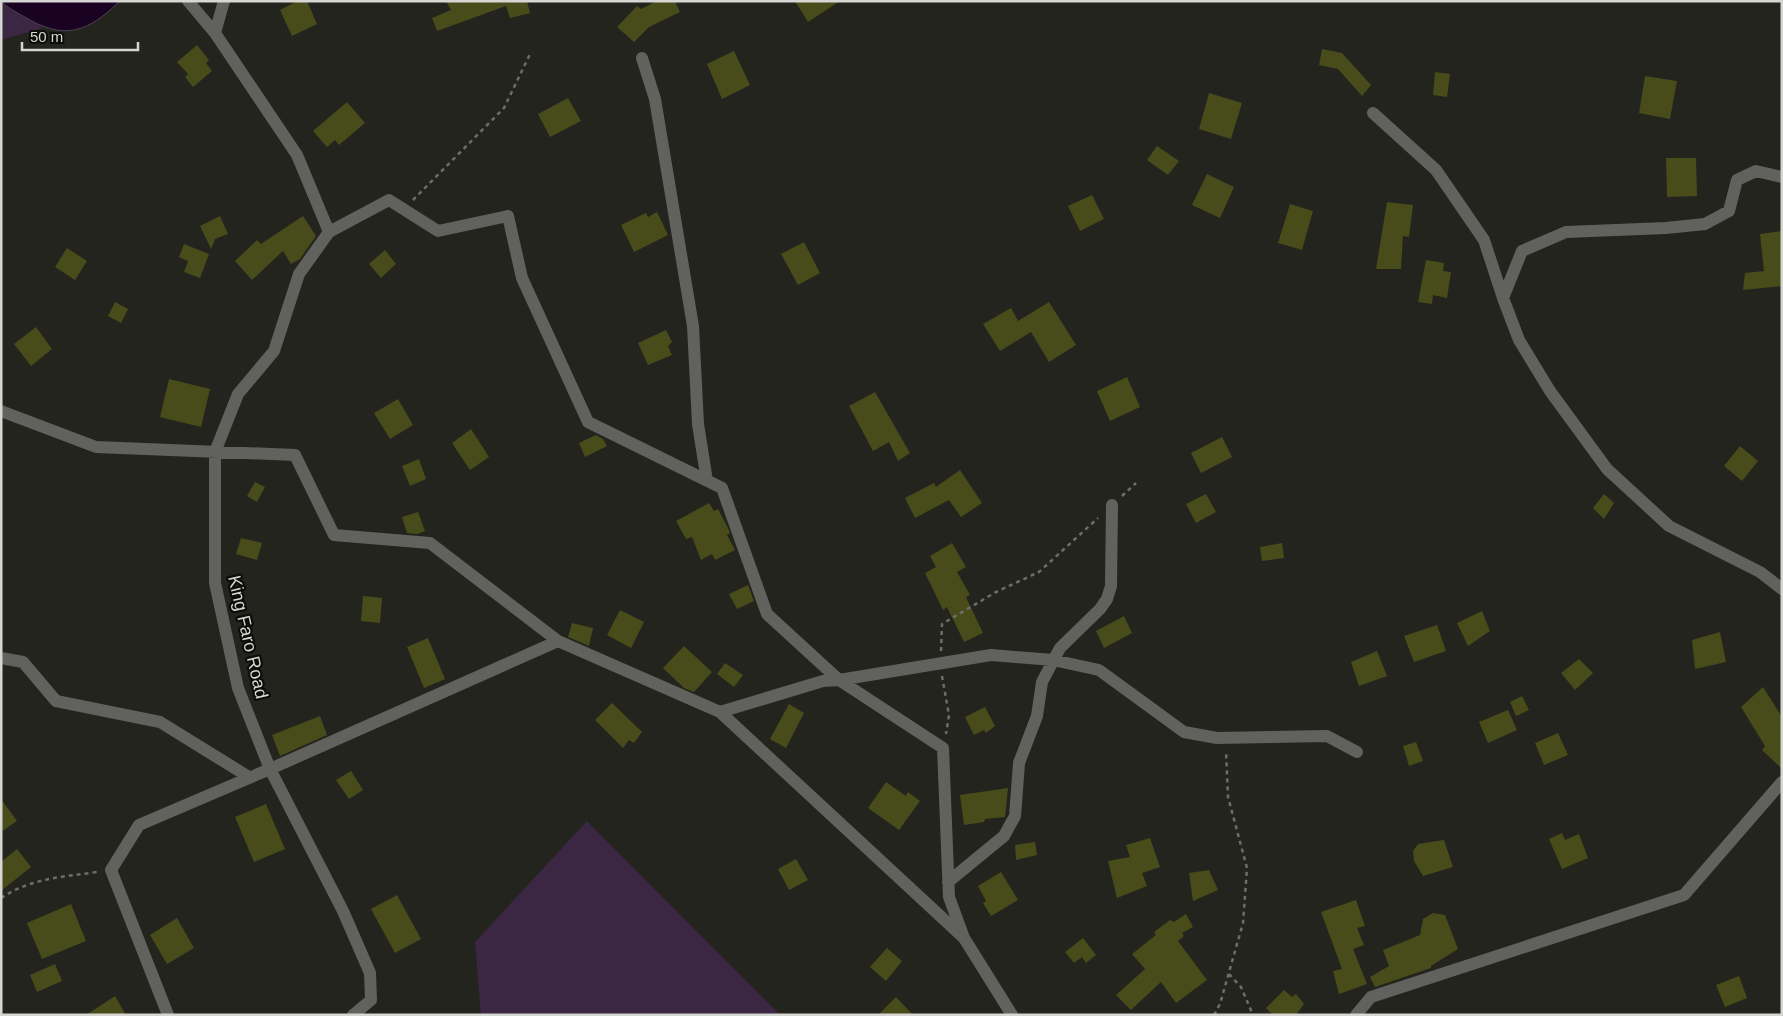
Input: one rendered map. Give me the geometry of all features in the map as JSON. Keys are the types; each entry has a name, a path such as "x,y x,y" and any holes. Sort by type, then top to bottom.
{"street":[{"path":"188,1 215,33 297,155 329,232 389,200 438,231 508,216 522,278 588,422 722,488 767,614 839,680 943,748 949,897 964,938 1012,1015"},
{"path":"215,33 224,1"},
{"path":"642,58 654,99 693,326 698,424 707,481"},
{"path":"1373,113 1436,170 1484,240 1519,340 1550,391 1607,468 1669,526 1760,572 1782,589"},
{"path":"1503,298 1522,251 1566,232 1666,228 1705,224 1729,211 1737,180 1756,171 1782,177"},
{"name":"King Faro Road","path":"329,232 299,274 274,351 238,394 215,452 216,583 238,688 270,769 343,912 370,973 371,1000 353,1015"},
{"path":"1,411 96,447 295,455 334,536 430,543 558,641 720,712 964,938"},
{"path":"948,882 1004,836 1010,828 1015,816 1019,764 1037,716 1042,682 1060,648 1100,609 1107,599 1110,586 1112,505"},
{"path":"168,1015 111,870 139,825 558,641"},
{"path":"720,712 823,681 940,664 991,654 1053,660 1099,670 1184,732 1227,738 1327,736 1357,752"},
{"path":"1,658 23,662 56,701 160,722 249,777"},
{"path":"1356,1015 1372,997 1684,895 1782,782"}],"path":[{"path":"403,210 504,108 531,52"},
{"path":"943,748 950,716 940,664 942,624 996,592 1039,572 1136,483"},
{"path":"1214,1015 1220,1004 1243,923 1247,868 1228,797 1227,738"},
{"path":"1,898 17,888 59,875 111,870"},
{"path":"1229,974 1241,987 1253,1015"}],"shaded area":[{"path":"1,1 120,1 108,12 86,26 63,31 38,24 11,9"},
{"path":"1,3 43,28 1,40"},
{"path":"587,821 780,1015 481,1015 475,942"}],"building":[{"path":"297,1 307,1 317,24 292,36 280,10"},
{"path":"446,1 527,1 530,13 510,18 506,6 437,31 432,18 451,10"},
{"path":"657,1 675,1 680,12 649,27 634,42 617,27 637,6 641,9"},
{"path":"795,1 840,1 808,22"},
{"path":"197,45 209,60 206,63 212,71 193,87 185,77 188,74 177,62"},
{"path":"1322,49 1342,53 1371,85 1362,96 1338,69 1319,65"},
{"path":"734,51 750,85 722,99 707,64"},
{"path":"1435,72 1450,74 1447,97 1433,95"},
{"path":"1645,76 1677,81 1670,119 1639,113"},
{"path":"1209,93 1242,103 1231,139 1199,129"},
{"path":"568,98 581,121 550,137 538,114"},
{"path":"347,102 365,123 339,145 335,140 327,147 313,131"},
{"path":"1157,146 1179,161 1168,175 1147,160"},
{"path":"1666,158 1696,158 1697,196 1667,197"},
{"path":"1207,174 1234,187 1220,218 1192,205"},
{"path":"1092,195 1104,219 1080,231 1068,206"},
{"path":"1387,202 1413,205 1409,237 1403,236 1401,269 1376,269"},
{"path":"1290,204 1313,211 1302,250 1278,243"},
{"path":"657,212 668,235 634,252 621,225 646,213 648,217"},
{"path":"220,216 228,234 215,239 211,249 200,226"},
{"path":"303,216 316,236 300,259 291,264 283,251 252,280 235,261 257,240 261,244"},
{"path":"1782,231 1782,286 1743,290 1745,273 1764,271 1760,234"},
{"path":"804,242 820,273 798,285 781,254"},
{"path":"184,244 209,254 200,278 184,272 188,261 179,257"},
{"path":"67,248 87,261 75,280 55,267"},
{"path":"385,250 396,264 381,278 369,264"},
{"path":"1426,260 1444,263 1443,271 1451,272 1447,298 1433,295 1432,304 1418,302"},
{"path":"115,302 128,309 121,323 108,316"},
{"path":"1049,302 1076,345 1049,362 1031,332 1000,351 983,324 1011,308 1018,321"},
{"path":"36,327 52,349 31,366 14,344"},
{"path":"666,330 672,342 668,346 672,355 648,365 638,343"},
{"path":"1127,377 1140,407 1110,421 1097,391"},
{"path":"169,379 210,389 201,427 160,417"},
{"path":"875,392 910,453 898,461 889,442 873,451 849,406"},
{"path":"398,399 413,425 390,439 374,413"},
{"path":"471,429 489,457 470,470 452,443"},
{"path":"596,435 603,439 607,446 585,457 579,443"},
{"path":"1222,437 1232,457 1201,473 1191,453"},
{"path":"1740,446 1758,461 1742,481 1724,466"},
{"path":"419,459 426,479 410,486 402,466"},
{"path":"960,470 982,503 961,517 949,500 915,518 905,498 934,483 936,487"},
{"path":"255,482 265,487 257,502 247,496"},
{"path":"1206,494 1216,512 1196,523 1186,504"},
{"path":"1604,494 1614,503 1604,519 1593,508"},
{"path":"709,503 714,511 718,509 728,528 730,533 727,535 735,550 715,560 712,554 701,560 692,537 686,539 676,521"},
{"path":"418,512 425,531 417,534 407,533 402,517"},
{"path":"241,538 262,543 257,560 236,554"},
{"path":"952,543 966,567 957,572 970,595 966,597 983,633 964,642 947,607 943,610 925,573 936,567 930,556"},
{"path":"1282,543 1284,558 1262,561 1260,547"},
{"path":"748,585 754,601 737,609 729,594"},
{"path":"363,596 382,598 380,623 361,621"},
{"path":"620,610 644,622 631,648 607,635"},
{"path":"1482,611 1490,631 1468,646 1457,623"},
{"path":"1124,616 1132,633 1104,648 1096,631"},
{"path":"572,623 593,628 589,646 568,637"},
{"path":"1437,625 1446,651 1414,662 1404,636"},
{"path":"1720,632 1726,662 1695,669 1692,640"},
{"path":"428,638 445,679 424,688 407,647"},
{"path":"684,646 712,672 694,692 684,688 663,668"},
{"path":"1377,651 1387,676 1359,686 1351,662"},
{"path":"1579,659 1593,673 1575,690 1561,673"},
{"path":"725,663 743,675 734,687 717,674"},
{"path":"1763,687 1782,717 1782,769 1762,750 1765,746 1741,707"},
{"path":"1522,696 1529,710 1516,716 1510,702"},
{"path":"612,703 642,732 634,743 629,740 623,748 595,720"},
{"path":"789,704 804,713 786,748 770,739"},
{"path":"985,707 995,726 986,733 984,730 974,735 965,717"},
{"path":"1508,710 1517,730 1488,743 1479,722"},
{"path":"320,716 327,735 280,756 272,735"},
{"path":"1558,733 1568,755 1544,765 1535,743"},
{"path":"1416,742 1423,761 1409,766 1403,746"},
{"path":"351,771 363,790 349,799 336,780"},
{"path":"886,782 906,796 908,792 920,801 899,830 868,808"},
{"path":"1008,788 1005,817 985,819 984,822 964,825 960,795"},
{"path":"1,799 17,821 1,832"},
{"path":"266,804 285,849 254,862 235,817"},
{"path":"1562,833 1565,840 1579,834 1588,858 1562,869 1549,839"},
{"path":"1150,838 1160,867 1142,873 1147,886 1117,898 1108,861 1130,857 1126,845"},
{"path":"1444,840 1453,867 1423,876 1414,861 1413,851 1418,844"},
{"path":"1035,842 1037,855 1016,860 1015,845"},
{"path":"17,849 31,867 1,891 1,862"},
{"path":"796,859 808,880 789,890 778,869"},
{"path":"1209,870 1218,890 1193,901 1189,873"},
{"path":"1001,872 1018,900 991,916 983,903 986,901 978,886"},
{"path":"397,895 421,939 395,953 371,909"},
{"path":"1356,900 1365,926 1357,928 1364,945 1353,949 1367,984 1339,994 1333,971 1342,969 1321,912"},
{"path":"71,904 86,941 42,959 27,923"},
{"path":"1433,913 1445,915 1458,949 1431,966 1431,968 1375,987 1370,977 1389,966 1383,950 1420,935 1423,919"},
{"path":"1186,914 1193,927 1182,933 1184,936 1178,941 1207,980 1176,1003 1161,982 1131,1010 1116,995 1145,969 1132,954 1156,935 1154,932 1170,920 1174,922"},
{"path":"177,918 194,948 167,964 150,935"},
{"path":"1083,938 1096,955 1086,963 1082,957 1074,963 1065,952"},
{"path":"887,948 902,961 886,981 870,967"},
{"path":"55,964 62,981 37,992 30,975"},
{"path":"1739,976 1747,998 1725,1007 1716,985"},
{"path":"1284,990 1292,997 1296,994 1304,1004 1296,1015 1273,1015 1266,1008"},
{"path":"115,996 126,1015 86,1015"},
{"path":"896,997 913,1015 878,1015"}]}
